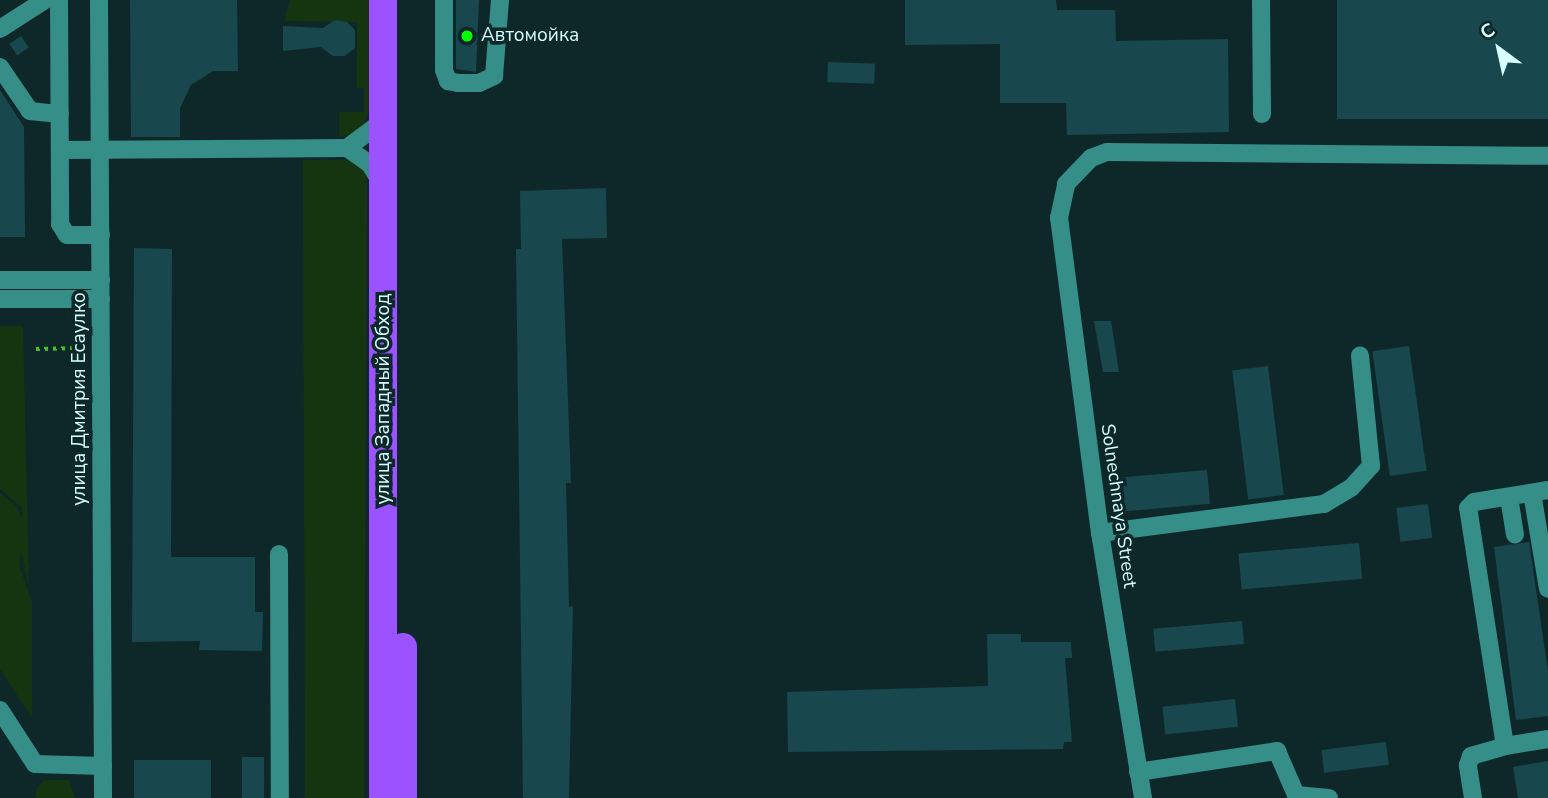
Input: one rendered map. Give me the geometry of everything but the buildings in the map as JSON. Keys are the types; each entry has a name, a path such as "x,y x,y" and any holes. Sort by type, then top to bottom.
{"highway":[{"name":"улица Западный Обход","path":"383,0 383,798"},
{"name":"улица Западный Обход","path":"401,0 403,798"}],"street":[{"path":"0,29 21,8 44,0"},
{"path":"59,0 62,231 72,236 101,235"},
{"name":"улица Дмитрия Есаулко","path":"99,0 103,798"},
{"path":"444,0 443,70 447,81 480,83 494,76 498,67 500,0"},
{"path":"1261,0 1262,114"},
{"path":"0,67 30,111 60,114"},
{"path":"347,148 376,126 383,116"},
{"path":"60,150 347,148 370,164 385,189"},
{"name":"Solnechnaya Street","path":"1143,798 1100,533 1059,218 1060,199 1077,169 1107,152 1548,156"},
{"path":"0,280 101,280"},
{"path":"0,299 101,299"},
{"path":"1100,533 1324,504 1350,488 1371,466 1360,356"},
{"path":"1506,746 1468,512 1474,502 1540,491 1548,589"},
{"path":"1509,497 1515,535"},
{"path":"279,554 280,798"},
{"path":"0,710 35,764 103,766"},
{"path":"1473,798 1468,765 1471,756 1506,746 1548,739"},
{"path":"1138,772 1276,751 1296,795 1329,798"}],"path":[{"path":"36,349 82,348"}],"green space":[{"path":"290,0 372,0 370,109 362,127 352,134 339,137 339,112 364,112 364,88 357,88 357,22 284,21"},
{"path":"303,160 353,160 367,174 364,798 305,798"},
{"path":"0,326 23,326 29,588 21,550 19,565 32,602 32,718 0,669 0,493 15,505 22,517 22,508 0,489"},
{"path":"45,780 69,780 75,798 36,798 36,789"}],"place":[{"name":"Автомойка","path":"467,36"}]}
